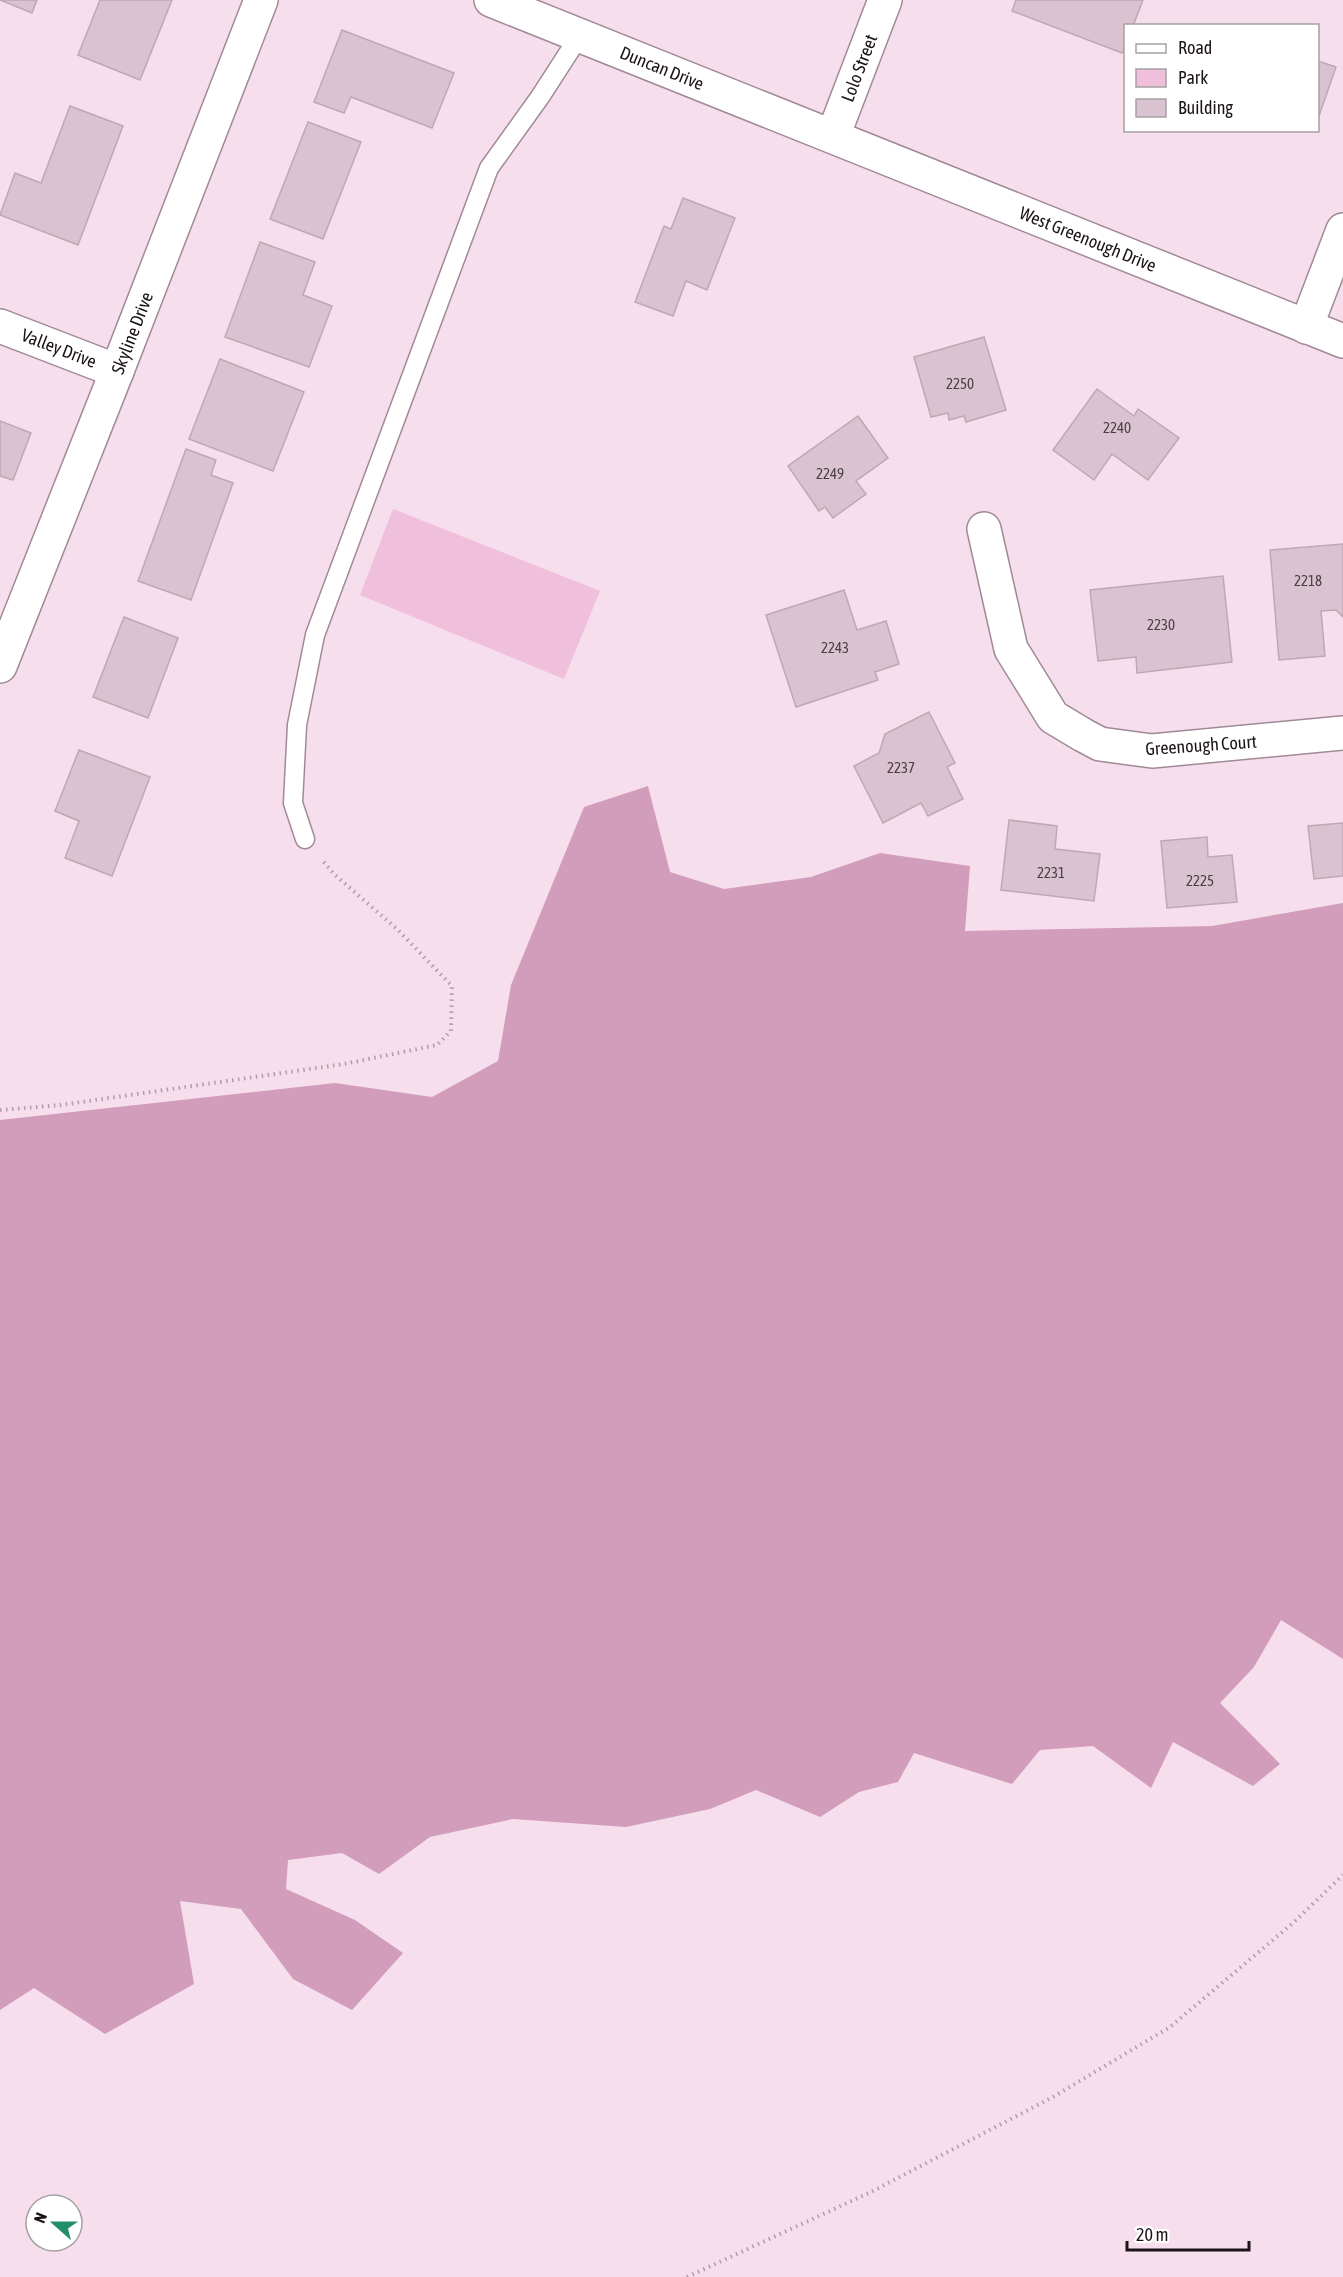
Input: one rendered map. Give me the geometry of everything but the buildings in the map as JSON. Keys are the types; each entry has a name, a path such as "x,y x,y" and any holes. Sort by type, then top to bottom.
{"street":[{"name":"Skyline Drive","path":"0,666 261,0"},
{"name":"Duncan Drive","path":"491,0 833,136"},
{"name":"Lolo Street","path":"833,136 885,0"},
{"name":"West Greenough Drive","path":"833,136 1343,341"},
{"path":"1306,327 1343,230"},
{"name":"Valley Drive","path":"0,326 117,371"},
{"name":"Greenough Court","path":"984,529 1011,650 1053,717 1083,735 1100,744 1152,751 1343,733"}],"lane":[{"path":"305,839 293,803 293,792 297,725 315,635 489,168 540,97 580,35"}],"path":[{"path":"0,1110 61,1105 344,1064 437,1045 452,1031 452,986 397,929 334,874 305,839"},
{"path":"687,2277 871,2192 1053,2097 1170,2027 1293,1923 1343,1875"}],"green space":[{"path":"393,509 600,591 564,679 360,595"}],"shaded area":[{"path":"648,786 670,872 724,889 811,877 880,853 970,866 965,931 1212,926 1343,903 1343,1659 1281,1620 1254,1667 1220,1703 1280,1764 1253,1786 1173,1742 1151,1788 1093,1746 1040,1750 1012,1784 914,1753 898,1782 859,1792 820,1817 756,1790 710,1809 626,1827 513,1819 430,1837 379,1874 342,1853 288,1860 286,1889 355,1920 403,1953 352,2010 293,1979 241,1909 180,1901 194,1984 105,2034 34,1988 0,2010 0,1120 335,1083 432,1097 498,1061 511,985 584,807"}]}
